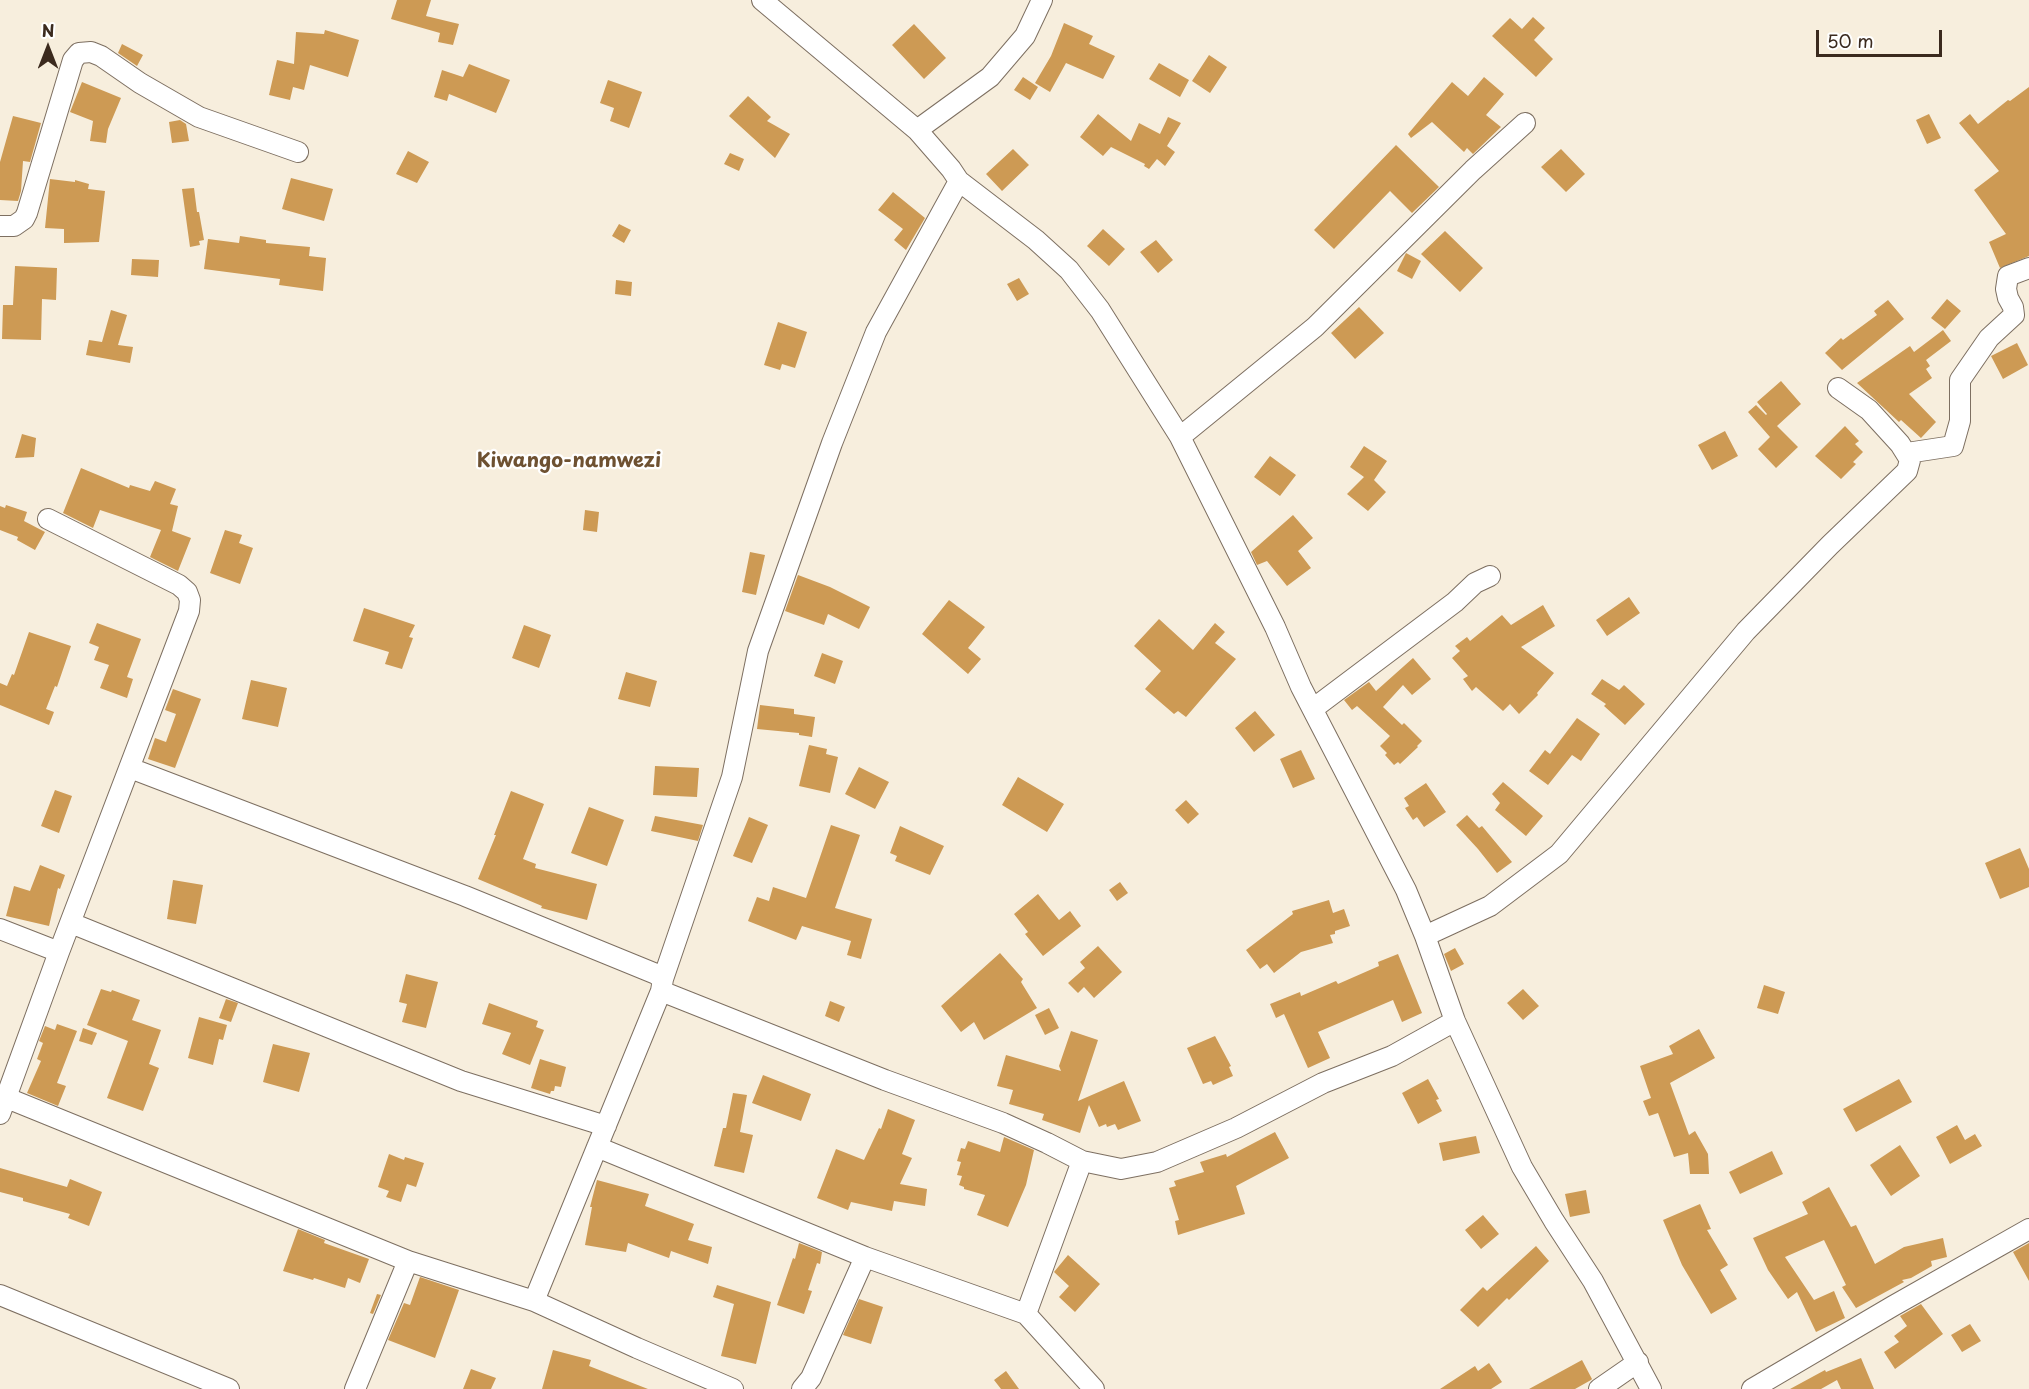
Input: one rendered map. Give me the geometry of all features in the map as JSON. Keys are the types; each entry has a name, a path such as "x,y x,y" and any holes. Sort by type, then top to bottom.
{"street":[{"path":"762,0 917,130 959,181 1036,240 1069,270 1100,310 1180,437 1275,627 1301,687 1314,708 1406,890 1455,1021 1522,1167 1593,1281 1651,1389"},
{"path":"917,130 990,77 1025,36 1042,0"},
{"path":"0,226 14,226 24,219 27,213 74,60 79,53 91,52 101,56 149,89 200,117 298,152"},
{"path":"1180,437 1315,327 1473,170 1525,123"},
{"path":"534,1301 662,985 732,777 758,651 831,443 876,332 959,181"},
{"path":"1907,453 1953,446 1960,421 1960,380 1989,338 2013,315 2013,307 2006,289 2008,276 2029,268"},
{"path":"1425,936 1490,906 1559,854 1746,632 1830,545 1907,471 1910,460 1907,453 1869,410 1838,388"},
{"path":"48,519 179,585 187,592 190,600 189,611 59,952 4,1106 408,1261 534,1301 733,1389"},
{"path":"1314,708 1455,602 1475,583 1490,576"},
{"path":"130,768 465,896 656,974 662,985 885,1080 1003,1123 1082,1161 1121,1168 1157,1162 1236,1128 1323,1083 1392,1056 1455,1021"},
{"path":"71,923 461,1081 606,1126"},
{"path":"0,929 59,952"},
{"path":"597,1147 865,1257 1026,1314 1094,1389"},
{"path":"1026,1314 1082,1161"},
{"path":"1752,1389 2029,1229"},
{"path":"802,1389 811,1378 865,1257"},
{"path":"355,1389 408,1261"},
{"path":"0,1295 229,1389"},
{"path":"1599,1389 1638,1362"}],"building":[{"path":"397,0 431,0 426,16 459,24 453,45 438,42 440,33 391,19"},
{"path":"1533,17 1545,28 1534,40 1553,59 1536,77 1492,36 1510,18 1522,29"},
{"path":"1064,23 1093,36 1089,44 1115,56 1103,79 1066,63 1050,92 1035,83 1051,56"},
{"path":"914,24 946,58 924,79 892,45"},
{"path":"325,30 359,40 348,77 310,65 304,90 293,87 290,100 269,95 277,60 294,64 296,32 324,34"},
{"path":"122,44 143,55 137,66 118,53"},
{"path":"1209,55 1227,67 1210,93 1192,81"},
{"path":"1159,63 1189,80 1180,97 1149,79"},
{"path":"469,64 510,80 496,113 449,94 447,101 434,97 442,70 463,77"},
{"path":"1023,77 1038,87 1030,100 1014,90"},
{"path":"1484,77 1504,94 1486,115 1501,127 1473,154 1467,148 1464,152 1432,122 1411,138 1408,134 1452,82 1468,96"},
{"path":"608,80 642,92 629,128 610,121 614,108 600,103"},
{"path":"82,82 121,98 108,129 106,143 90,141 93,121 70,112"},
{"path":"2029,87 2029,256 2000,268 1989,242 2006,234 1974,190 1999,171 1959,123 1970,114 1978,124 2008,100 2010,101"},
{"path":"748,96 771,117 767,121 790,134 775,158 729,116"},
{"path":"1098,114 1131,141 1139,123 1160,134 1168,117 1181,123 1167,146 1175,152 1165,166 1157,159 1149,169 1144,166 1145,164 1111,147 1103,156 1080,137"},
{"path":"1929,114 1941,138 1927,144 1916,120"},
{"path":"13,116 41,123 30,162 23,161 18,201 0,200 0,162"},
{"path":"180,120 186,124 189,141 172,143 169,122"},
{"path":"1396,145 1439,187 1412,213 1390,191 1334,249 1314,230"},
{"path":"1013,149 1029,165 1002,191 986,174"},
{"path":"1561,149 1585,174 1566,192 1541,167"},
{"path":"408,151 429,162 417,183 396,174"},
{"path":"730,153 744,159 739,171 724,164"},
{"path":"291,178 333,189 324,221 282,209"},
{"path":"50,179 75,182 75,180 89,184 88,189 105,191 99,242 64,243 64,229 45,228"},
{"path":"194,188 204,240 199,241 200,245 190,247 182,189"},
{"path":"893,192 925,218 906,250 894,240 903,229 878,210"},
{"path":"619,224 631,230 624,243 612,236"},
{"path":"1103,229 1125,249 1109,266 1087,246"},
{"path":"1445,231 1483,268 1460,292 1421,254"},
{"path":"240,236 266,240 266,243 310,247 309,256 326,258 323,291 279,285 280,279 204,269 208,239 239,243"},
{"path":"1156,240 1173,260 1158,273 1140,252"},
{"path":"1406,253 1421,261 1412,279 1397,271"},
{"path":"132,259 159,260 158,277 131,275"},
{"path":"15,266 57,268 56,300 42,299 41,340 2,339 3,305 13,305"},
{"path":"1019,278 1029,294 1017,301 1007,284"},
{"path":"616,280 632,282 631,296 615,294"},
{"path":"1947,299 1961,311 1945,329 1931,318"},
{"path":"1888,300 1904,319 1842,370 1825,353 1841,338 1843,340 1877,315 1874,311"},
{"path":"1359,307 1384,333 1355,359 1331,333"},
{"path":"111,310 127,315 118,345 133,347 130,363 86,355 89,340 102,342"},
{"path":"778,322 807,332 795,368 782,364 780,370 764,365"},
{"path":"1943,330 1951,341 1926,360 1930,366 1926,369 1932,378 1909,394 1936,422 1921,438 1901,420 1899,422 1857,383 1910,346 1914,352"},
{"path":"2017,343 2028,365 2003,379 1991,356"},
{"path":"1781,381 1801,404 1777,426 1798,447 1776,468 1758,449 1770,437 1748,412 1756,405 1766,415 1757,402"},
{"path":"1845,426 1859,441 1855,444 1863,452 1853,462 1856,464 1841,479 1815,456"},
{"path":"1725,431 1738,456 1712,470 1698,445"},
{"path":"22,434 36,438 34,457 15,458"},
{"path":"1364,446 1387,461 1374,480 1386,492 1368,511 1347,494 1364,477 1350,467"},
{"path":"1270,456 1296,475 1280,496 1254,477"},
{"path":"81,468 129,488 130,485 150,491 155,481 176,489 170,504 178,506 172,531 191,538 178,571 150,557 161,530 100,510 93,528 63,513"},
{"path":"6,505 27,512 24,521 45,532 35,550 17,540 18,537 0,530 0,506 5,508"},
{"path":"585,510 599,512 597,532 583,530"},
{"path":"1293,515 1313,538 1298,551 1311,568 1287,586 1267,561 1257,565 1251,552"},
{"path":"225,530 242,535 239,543 253,548 240,584 210,573"},
{"path":"750,552 765,555 756,595 742,592"},
{"path":"798,575 830,587 870,607 859,629 828,614 824,625 785,611"},
{"path":"1629,597 1640,613 1607,636 1596,620"},
{"path":"949,600 985,627 968,648 981,659 968,674 922,634"},
{"path":"1543,605 1555,626 1521,647 1554,673 1537,693 1538,695 1519,714 1510,704 1503,711 1476,687 1472,691 1463,679 1468,676 1452,658 1460,651 1455,646 1467,637 1470,641 1502,615 1511,625"},
{"path":"364,608 415,625 409,637 413,638 402,669 385,664 389,652 353,641"},
{"path":"1159,619 1193,650 1215,623 1225,632 1215,643 1236,659 1186,717 1178,711 1174,714 1145,689 1161,671 1134,646"},
{"path":"97,623 141,639 127,677 133,679 127,698 100,688 109,665 94,660 99,647 89,643"},
{"path":"524,625 551,635 539,668 512,658"},
{"path":"29,632 71,646 57,687 55,686 46,709 54,712 49,725 0,705 0,683 7,686 12,674 14,675"},
{"path":"822,653 843,661 835,684 814,676"},
{"path":"1413,658 1431,679 1412,695 1403,685 1383,707 1422,741 1400,764 1398,762 1394,765 1380,746 1390,736 1357,706 1352,710 1344,700 1369,682 1376,691"},
{"path":"626,672 657,681 650,707 618,699"},
{"path":"1602,679 1619,690 1624,685 1645,704 1625,725 1604,706 1606,704 1591,694"},
{"path":"251,680 287,688 278,727 242,719"},
{"path":"173,689 201,699 175,768 148,759 155,738 166,742 176,714 165,710"},
{"path":"760,705 794,709 794,714 815,717 812,737 799,735 799,733 757,729"},
{"path":"1255,711 1275,735 1254,752 1235,728"},
{"path":"1577,718 1600,734 1581,761 1572,755 1548,785 1529,771 1545,750 1550,754"},
{"path":"809,745 827,749 826,754 838,757 830,793 799,786"},
{"path":"1301,750 1315,779 1293,788 1280,759"},
{"path":"655,766 699,768 697,797 653,795"},
{"path":"859,767 889,782 875,809 845,794"},
{"path":"1018,777 1064,804 1047,832 1002,805"},
{"path":"1503,782 1543,816 1526,836 1495,810 1500,803 1492,794"},
{"path":"1426,783 1446,812 1424,827 1417,817 1413,820 1405,808 1409,806 1404,798"},
{"path":"55,790 72,796 59,833 41,826"},
{"path":"511,791 544,804 523,859 536,864 535,868 597,884 587,920 541,908 542,906 478,879"},
{"path":"1186,800 1199,814 1188,824 1175,810"},
{"path":"589,807 624,820 607,866 571,853"},
{"path":"1467,815 1479,828 1482,826 1512,862 1497,873 1456,825"},
{"path":"655,816 703,825 698,841 651,831"},
{"path":"749,817 768,825 752,863 733,856"},
{"path":"831,825 860,835 835,908 872,919 861,959 847,955 851,941 802,926 796,940 748,921 757,897 769,901 773,887 806,898"},
{"path":"900,826 944,846 930,875 895,861 897,856 890,853"},
{"path":"2020,848 2029,869 2029,887 2000,899 1985,863"},
{"path":"40,865 65,875 60,889 58,888 49,926 6,916 14,886 30,891"},
{"path":"173,880 203,885 196,924 167,919"},
{"path":"1120,882 1128,893 1117,901 1109,890"},
{"path":"1038,894 1059,920 1070,911 1081,926 1043,956 1025,934 1028,932 1014,914"},
{"path":"1329,900 1333,913 1344,909 1350,926 1330,935 1333,943 1301,952 1274,973 1267,964 1260,969 1246,950 1293,914 1292,911"},
{"path":"1098,946 1122,972 1094,998 1084,987 1078,993 1068,983 1085,968 1080,962"},
{"path":"1455,948 1464,964 1451,971 1444,954"},
{"path":"1000,953 1023,979 1021,982 1037,1008 984,1040 974,1022 961,1032 941,1006"},
{"path":"1398,954 1422,1013 1402,1022 1393,1000 1318,1032 1330,1058 1308,1068 1284,1014 1276,1018 1270,1004 1300,992 1301,996 1336,981 1338,984 1379,966 1378,962"},
{"path":"406,974 438,982 426,1028 402,1022 407,1004 399,1002"},
{"path":"1764,985 1785,992 1778,1014 1757,1008"},
{"path":"101,989 111,992 112,990 140,1000 132,1020 161,1030 149,1064 159,1068 143,1111 107,1098 128,1041 87,1025"},
{"path":"1523,989 1539,1006 1523,1020 1507,1003"},
{"path":"226,999 238,1003 231,1022 219,1018"},
{"path":"830,1001 845,1007 839,1022 825,1016"},
{"path":"489,1003 538,1021 536,1027 544,1030 530,1065 502,1054 511,1033 482,1024"},
{"path":"1049,1008 1059,1028 1045,1035 1035,1015"},
{"path":"199,1017 227,1025 223,1040 219,1039 213,1065 188,1058"},
{"path":"57,1024 77,1031 57,1083 66,1086 58,1106 27,1093 41,1061 37,1059 43,1043 39,1041 45,1026 55,1030"},
{"path":"83,1028 97,1033 92,1045 79,1041"},
{"path":"1699,1029 1715,1058 1670,1083 1689,1135 1695,1131 1708,1154 1709,1174 1690,1174 1688,1153 1674,1157 1658,1113 1649,1116 1643,1101 1651,1098 1640,1066 1673,1054 1669,1046"},
{"path":"1071,1031 1098,1040 1078,1101 1124,1081 1141,1121 1118,1130 1115,1124 1099,1127 1089,1105 1080,1133 1042,1120 1044,1114 1009,1104 1013,1090 997,1086 1006,1055 1061,1071 1059,1066"},
{"path":"1215,1036 1231,1066 1229,1067 1233,1076 1213,1085 1211,1081 1203,1084 1187,1048"},
{"path":"273,1044 310,1053 299,1092 263,1082"},
{"path":"540,1059 566,1067 561,1087 555,1086 554,1091 550,1094 531,1088"},
{"path":"763,1075 811,1094 801,1121 752,1103"},
{"path":"1428,1079 1439,1099 1436,1100 1442,1111 1418,1124 1402,1093"},
{"path":"1899,1079 1912,1102 1856,1132 1843,1109"},
{"path":"733,1093 747,1095 740,1132 753,1135 744,1173 714,1166 723,1128 726,1128"},
{"path":"888,1109 915,1120 902,1154 912,1158 900,1184 927,1189 925,1206 894,1201 892,1211 851,1202 848,1210 817,1198 836,1149 864,1160 879,1128 881,1129"},
{"path":"1957,1125 1965,1140 1975,1134 1982,1146 1950,1164 1936,1137"},
{"path":"1275,1132 1289,1158 1236,1186 1245,1214 1178,1235 1175,1221 1179,1220 1169,1188 1176,1186 1174,1181 1204,1172 1200,1162 1226,1154 1227,1157"},
{"path":"1476,1136 1480,1153 1443,1161 1439,1143"},
{"path":"1004,1137 1034,1150 1026,1185 1008,1227 977,1215 985,1195 964,1189 959,1185 962,1176 957,1175 961,1162 957,1161 961,1148 965,1149 968,1141 1000,1152"},
{"path":"1900,1145 1920,1176 1891,1196 1870,1165"},
{"path":"1772,1151 1783,1174 1740,1194 1729,1172"},
{"path":"389,1154 404,1160 405,1157 424,1163 416,1187 407,1184 401,1202 386,1197 389,1191 378,1187"},
{"path":"0,1168 67,1187 70,1179 102,1192 89,1226 68,1218 70,1214 0,1192"},
{"path":"597,1180 649,1194 645,1206 694,1224 688,1240 712,1247 708,1264 671,1251 669,1258 628,1243 626,1252 585,1245 592,1207 590,1207"},
{"path":"1829,1187 1851,1227 1856,1225 1875,1264 1904,1247 1943,1238 1947,1257 1931,1261 1932,1266 1911,1278 1902,1280 1904,1282 1856,1308 1842,1287 1846,1285 1824,1240 1785,1257 1814,1300 1834,1291 1845,1318 1816,1332 1797,1292 1788,1299 1768,1270 1753,1238 1808,1214 1802,1202"},
{"path":"1586,1190 1590,1213 1570,1217 1565,1194"},
{"path":"1700,1204 1711,1229 1707,1230 1728,1265 1720,1270 1737,1299 1711,1314 1682,1265 1663,1220"},
{"path":"1483,1215 1499,1234 1481,1249 1465,1230"},
{"path":"298,1229 325,1240 324,1243 369,1259 360,1283 348,1278 345,1288 283,1271"},
{"path":"799,1243 822,1252 820,1264 817,1263 808,1290 812,1291 804,1314 777,1305"},
{"path":"2029,1243 2029,1281 2013,1252"},
{"path":"1536,1246 1549,1261 1478,1327 1460,1310 1483,1287 1487,1291"},
{"path":"1068,1255 1100,1284 1075,1312 1059,1297 1069,1286 1054,1272"},
{"path":"420,1277 459,1290 435,1358 388,1340 404,1303 410,1305"},
{"path":"717,1285 771,1302 756,1364 721,1356 734,1304 713,1297"},
{"path":"377,1294 381,1295 373,1314 370,1313"},
{"path":"859,1299 883,1307 871,1344 843,1335"},
{"path":"1921,1304 1943,1334 1895,1369 1884,1352 1899,1342 1894,1336 1907,1326 1900,1316"},
{"path":"1970,1324 1981,1341 1962,1352 1951,1335"},
{"path":"553,1350 591,1360 589,1366 648,1389 542,1389"},
{"path":"1861,1358 1874,1389 1841,1389 1837,1380 1821,1389 1790,1389 1825,1370 1826,1372"},
{"path":"1582,1360 1592,1379 1575,1389 1529,1389"},
{"path":"1489,1363 1502,1382 1491,1389 1440,1389 1475,1366 1478,1371"},
{"path":"471,1369 496,1378 491,1389 463,1389"},
{"path":"1006,1371 1019,1389 1001,1389 994,1380"}],"district":[{"name":"Kiwango-namwezi","path":"569,461"}]}
